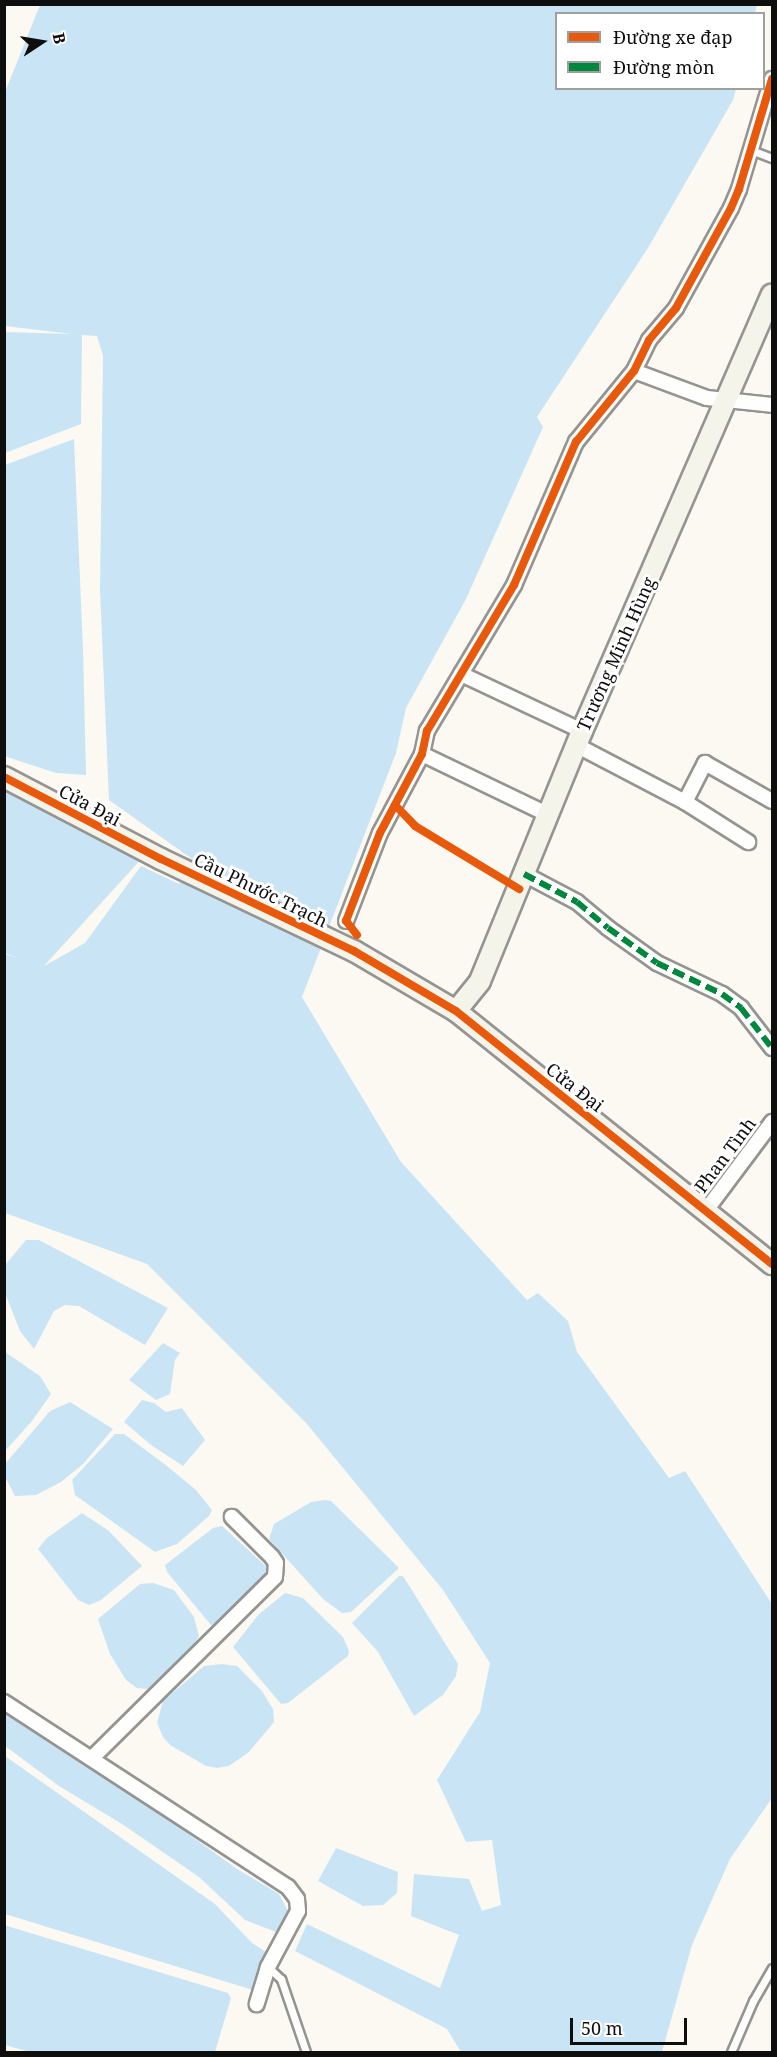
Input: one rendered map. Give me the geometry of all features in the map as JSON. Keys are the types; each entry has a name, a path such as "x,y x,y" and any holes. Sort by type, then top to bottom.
{"street":[{"path":"346,921 380,833 422,754 427,731 514,585 576,442 634,371 649,340 676,309 731,208 772,79"},
{"name":"Trương Minh Hùng","path":"456,1011 480,981 579,738 772,295"},
{"path":"634,371 706,398 772,405"},
{"path":"461,674 579,738 748,842"},
{"path":"422,754 549,815"},
{"path":"685,802 705,763 772,801"},
{"name":"Cửa Đại","path":"4,777 161,859"},
{"name":"Cầu Phước Trạch","path":"161,859 348,949"},
{"path":"524,874 577,902 608,928 657,963 722,994 741,1008 772,1048"},
{"name":"Cửa Đại","path":"348,949 456,1011 707,1209 772,1264"},
{"name":"Phan Tình","path":"707,1209 772,1122"},
{"path":"92,1758 275,1577 276,1563 272,1557 232,1517"},
{"path":"4,1702 288,1887 297,1899 298,1911 268,1967 257,2004"}],"lane":[{"path":"751,150 772,158"},
{"path":"268,1967 281,1979 306,2052"},
{"path":"731,2052 753,2001 772,1968"}],"water":[{"path":"40,5 757,5 755,12 555,12 555,90 736,90 733,100 648,248 537,417 543,427 466,599 406,708 396,753 302,997 401,1162 527,1300 538,1293 568,1321 577,1352 669,1478 685,1471 772,1604 772,1798 730,1859 692,1945 662,2052 461,2052 447,2029 295,1951 307,1924 440,1988 459,1935 411,1916 414,1874 469,1879 482,1911 501,1905 492,1840 466,1842 437,1780 480,1712 490,1663 443,1590 307,1424 147,1264 5,1213 5,954 17,958 5,953 4,790 143,857 44,966 85,943 141,866 179,884 192,859 109,800 100,590 103,356 97,336 82,335 81,424 5,453 5,332 72,334 5,326 5,92"},
{"path":"74,439 86,775 56,773 4,756 5,465"},
{"path":"26,1240 39,1240 168,1308 145,1345 79,1306 65,1305 54,1311 34,1349 20,1331 5,1293 5,1265"},
{"path":"163,1343 180,1353 175,1360 170,1394 156,1400 129,1380"},
{"path":"5,1352 40,1376 51,1394 32,1421 5,1451"},
{"path":"142,1400 154,1403 166,1412 182,1408 205,1440 183,1466 151,1445 124,1422"},
{"path":"70,1402 113,1429 83,1464 61,1482 36,1495 15,1496 5,1477 5,1464 50,1411"},
{"path":"115,1434 124,1434 167,1466 196,1490 212,1510 209,1516 177,1544 155,1552 75,1495 72,1480"},
{"path":"331,1501 399,1568 351,1612 342,1613 323,1599 269,1539 274,1524 311,1502"},
{"path":"82,1513 109,1531 142,1566 101,1600 89,1605 78,1600 38,1549 47,1538"},
{"path":"222,1526 267,1567 264,1577 214,1625 211,1625 167,1572 165,1565 213,1528"},
{"path":"399,1576 403,1576 458,1664 456,1676 443,1695 414,1716 378,1652 352,1623"},
{"path":"153,1583 174,1590 194,1617 199,1636 189,1653 166,1679 147,1689 137,1688 126,1680 110,1654 98,1619 140,1584"},
{"path":"285,1593 303,1598 343,1637 349,1651 348,1656 288,1703 281,1704 233,1647 259,1614"},
{"path":"222,1664 237,1666 262,1691 273,1709 274,1722 249,1752 229,1766 217,1768 206,1766 170,1745 163,1737 157,1723 163,1701 204,1666"},
{"path":"5,1714 176,1825 237,1869 279,1894 289,1913 276,1932 245,1920 199,1877 122,1824 59,1786 5,1746"},
{"path":"5,1756 215,1904 252,1943 266,1952 253,1990 5,1914"},
{"path":"336,1848 398,1872 397,1893 383,1905 363,1906 318,1881"},
{"path":"4,1925 228,1993 231,1998 215,2052 30,2052 5,2045"}],"marked path":[{"path":"524,874 577,902 608,928 657,963 722,994 741,1008 772,1048"}],"cycle path":[{"path":"357,935 346,921 380,833 422,754 427,731 514,585 576,442 634,371 649,340 676,308 731,208 739,189 772,79"},
{"path":"4,777 161,859 354,951 456,1011 772,1264"},
{"path":"395,805 415,826 519,889"}]}
